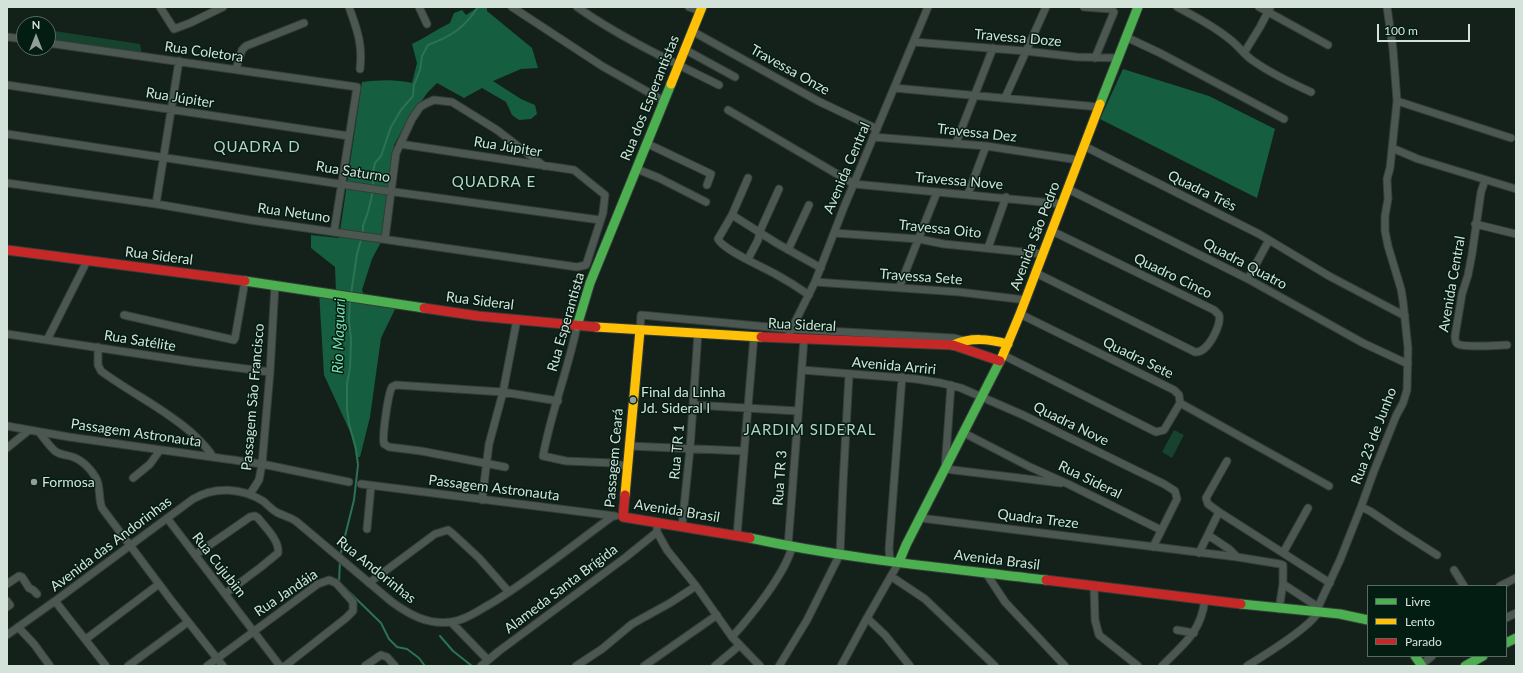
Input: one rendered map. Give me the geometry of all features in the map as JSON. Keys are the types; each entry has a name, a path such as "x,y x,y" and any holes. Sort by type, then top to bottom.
{"main road":[{"name":"Avenida São Pedro","path":"895,562 920,518 1008,344 1138,7"},
{"name":"Rua dos Esperantistas","path":"625,200 701,9"},
{"name":"Rua Esperantista","path":"577,326 590,283 625,200"},
{"name":"Rua Sideral","path":"7,250 275,285 478,316 577,326 640,330 754,336 789,334 804,339 953,345 1001,358"},
{"name":"Passagem Ceará","path":"623,517 640,330"},
{"path":"953,345 962,340 986,339 1008,344"},
{"name":"Avenida Brasil","path":"623,517 657,527 682,526 790,546 895,562 1279,609 1318,609 1367,620"},
{"path":"1507,643 1516,638"},
{"path":"1416,657 1421,666"},
{"path":"1465,666 1481,657"}],"street":[{"path":"160,7 174,29 223,7"},
{"path":"349,7 359,34 362,54 360,69"},
{"path":"419,7 427,24"},
{"path":"512,7 602,66 664,100"},
{"path":"577,7 625,37 719,85"},
{"path":"689,7 701,9"},
{"name":"Avenida Central","path":"789,334 809,296 821,268 873,137 928,7"},
{"path":"1005,98 1046,7"},
{"path":"1084,7 1111,9 1114,12 1095,58"},
{"path":"1177,7 1224,35 1258,63 1295,85 1311,92"},
{"path":"1259,7 1270,9 1328,45"},
{"name":"Rua 23 de Junho","path":"1248,666 1292,636 1313,619 1362,507 1374,471 1396,416 1406,398 1408,364 1401,289 1385,231 1385,216 1388,199 1387,179 1390,168 1397,102 1393,50 1387,7"},
{"path":"1244,53 1270,9"},
{"path":"236,69 242,50 246,46 304,23"},
{"name":"Travessa Onze","path":"692,31 818,101 877,129"},
{"path":"1126,37 1160,53 1284,119"},
{"name":"Travessa Doze","path":"914,42 1095,58 1119,58"},
{"name":"Rua Coletora","path":"56,44 357,86 349,136"},
{"path":"956,143 993,48"},
{"path":"684,50 735,77"},
{"path":"156,204 179,62"},
{"name":"Rua Júpiter","path":"7,85 349,136"},
{"path":"894,88 1099,107"},
{"path":"385,239 396,156 412,119 420,107 424,104 434,100 452,102 497,130 544,166"},
{"path":"1397,102 1511,138"},
{"path":"728,110 854,184"},
{"name":"Rua Saturno","path":"7,134 369,187 380,190 600,220"},
{"path":"334,232 349,136"},
{"name":"Travessa Dez","path":"873,137 986,146 1078,160"},
{"name":"Rua Júpiter","path":"400,144 574,170 605,195 603,213 600,220"},
{"path":"648,144 711,174 707,185"},
{"path":"968,194 986,146"},
{"name":"Quadra Três","path":"1084,146 1269,240 1329,276 1404,316"},
{"path":"1392,148 1418,159 1516,189"},
{"path":"637,169 659,178 706,202"},
{"path":"748,178 732,215 718,239 719,242 777,274 809,296"},
{"name":"Avenida Central","path":"1485,180 1481,192 1475,224 1468,275 1462,294 1457,323 1456,342 1458,345 1469,346 1507,345"},
{"name":"Rua Netuno","path":"7,183 156,204 356,236 577,267 586,265 600,220"},
{"name":"Travessa Nove","path":"854,184 1006,197 1062,204"},
{"path":"748,259 758,240 760,231 778,189"},
{"name":"Quadra Quatro","path":"1068,189 1248,279 1364,342 1408,364"},
{"path":"899,288 937,192"},
{"path":"988,248 1006,197"},
{"path":"788,250 809,205"},
{"path":"732,215 760,231 788,250 821,268"},
{"path":"1475,224 1516,234"},
{"name":"Quadro Cinco","path":"1036,273 1196,352 1201,352 1207,346 1219,326 1219,315 1214,310 1052,231"},
{"name":"Travessa Oito","path":"834,233 919,239 944,244 1043,254"},
{"path":"1248,279 1269,240"},
{"path":"47,340 87,261"},
{"path":"124,315 234,340 245,281"},
{"name":"Travessa Sete","path":"815,282 966,293 1026,300"},
{"name":"Passagem São Francisco","path":"236,491 250,494 259,480 262,464 270,372 275,285"},
{"name":"Quadra Sete","path":"1020,314 1174,390 1179,395 1180,403"},
{"path":"640,330 641,315 789,334 954,338 962,340"},
{"path":"482,500 489,444 503,392 517,319"},
{"name":"Rua Esperantista","path":"577,326 572,352 550,426 543,456 566,461 613,464 628,467"},
{"name":"Rua TR 1","path":"682,526 694,405 698,333"},
{"name":"Rua Satélite","path":"7,334 270,372"},
{"path":"737,535 754,336"},
{"name":"Rua TR 3","path":"732,637 748,620 771,587 788,557 804,339"},
{"path":"98,347 98,365 101,371 165,411 181,423 213,457"},
{"path":"1001,358 1156,432 1164,430 1180,403 1329,486"},
{"name":"Avenida Arriri","path":"802,370 850,375 902,377 929,380 951,385 982,396"},
{"path":"779,666 807,620 840,554 850,375"},
{"path":"844,665 867,618 892,577 895,562 889,549 902,377"},
{"path":"505,467 440,454 389,447 384,444 383,442 390,389 396,385 503,392 558,401"},
{"name":"Avenida São Pedro","path":"945,469 951,385"},
{"name":"Quadra Nove","path":"982,396 1173,489 1177,496 1161,530"},
{"path":"694,405 798,411"},
{"name":"Passagem Astronauta","path":"7,426 38,432 262,464 349,482"},
{"path":"7,448 28,430"},
{"path":"38,432 54,450 78,459 94,474 98,483 99,499 102,508 223,666"},
{"name":"Rua Sideral","path":"964,433 1030,467 1161,530"},
{"path":"629,446 744,451"},
{"path":"133,478 150,464 160,450"},
{"path":"1227,461 1206,498 1208,504 1330,583"},
{"path":"945,469 1068,484"},
{"name":"Passagem Astronauta","path":"362,484 623,517"},
{"path":"367,529 371,486"},
{"name":"Avenida das Andorinhas","path":"7,635 200,495 220,490 236,491"},
{"name":"Rua Andorinhas","path":"250,494 265,502 278,513 293,519 392,602 413,616 430,620 452,622 472,615 509,592 614,516"},
{"path":"1362,507 1437,555"},
{"path":"1279,609 1283,584 1283,565 1286,554 1308,508"},
{"path":"1199,553 1219,512"},
{"path":"195,555 246,519 255,516 266,528 278,547 278,553 224,594"},
{"name":"Rua Cujubim","path":"167,518 280,666"},
{"name":"Quadra Treze","path":"920,518 1237,557 1283,565"},
{"path":"657,527 667,550 696,586 732,637 760,666"},
{"name":"Alameda Santa Brígida","path":"481,666 626,557 657,527"},
{"path":"369,583 424,542 440,532 448,530 479,558 509,592"},
{"path":"1153,547 1161,530"},
{"path":"1208,535 1229,549 1237,557"},
{"path":"1454,570 1463,585"},
{"path":"986,574 1005,602 1065,666"},
{"path":"7,584 19,576 22,577 29,588 37,594"},
{"path":"892,577 925,599 995,666"},
{"path":"1502,585 1516,578"},
{"name":"Rua Jandáia","path":"207,666 318,584 329,580 336,583 353,602 354,608 350,615 285,666"},
{"path":"86,639 159,584"},
{"path":"1283,584 1318,609"},
{"path":"576,666 602,649 632,624 670,603 696,586"},
{"path":"1094,586 1095,620 1099,635 1138,666"},
{"path":"1162,666 1194,633 1201,618 1205,600"},
{"path":"7,601 10,605 7,607"},
{"path":"55,601 106,666"},
{"path":"1507,617 1516,612"},
{"path":"644,666 717,615"},
{"path":"867,618 885,636 910,666"},
{"path":"128,666 188,622"},
{"path":"452,622 485,657"},
{"path":"18,627 34,644 49,666"},
{"path":"1177,630 1194,633"},
{"path":"715,666 740,645"},
{"path":"366,665 381,655 387,657 395,666"},
{"path":"1421,666 1431,657"}],"green space":[{"path":"478,7 487,7 487,11 532,48 538,68 521,69 493,81 521,99 535,105 537,114 531,119 519,120 512,115 506,102 482,88 464,98 437,83 428,92 409,118 394,145 391,190 388,192 381,242 372,259 362,290 365,297 399,301 381,338 370,417 360,457 356,457 353,438 324,375 319,292 336,293 335,267 311,248 311,235 339,238 362,82 387,80 412,83 417,63 412,44 450,23 454,13 462,10 466,15"},
{"path":"56,31 140,44 142,55 56,42"},
{"path":"1123,69 1209,96 1275,129 1257,198 1100,119"},
{"path":"1174,430 1184,435 1172,458 1162,452"}],"waterway":[{"name":"Rio Maguari","path":"374,187 372,176 375,163 381,156 391,127 401,110 413,96 414,85 420,70 422,56 428,45 451,35 468,21 478,7"},
{"name":"Rio Maguari","path":"351,294 357,254 373,191"},
{"name":"Rio Maguari","path":"340,556 354,500 358,465 347,409 347,384 350,368 351,339 349,321 350,300"},
{"name":"Rio Maguari","path":"339,582 340,561"},
{"name":"Rio Maguari","path":"342,585 381,623 389,639 397,647 407,649 419,658 425,666"},
{"path":"440,636 453,651 472,666"}],"traffic: fast":[{"path":"1100,104 1138,7"},
{"path":"577,326 590,283 671,84"},
{"path":"245,281 424,308"},
{"path":"899,562 906,545 1002,357"},
{"path":"750,538 823,552 1046,580"},
{"path":"1241,604 1340,614 1367,620"},
{"path":"1507,642 1516,638"},
{"path":"1416,657 1422,666"},
{"path":"1465,666 1481,657"}],"traffic: slow":[{"path":"671,84 702,7"},
{"path":"1002,357 1020,314 1100,104"},
{"path":"596,327 761,337"},
{"path":"625,495 640,330"},
{"path":"953,345 960,342 973,340 994,341 1008,344"}],"traffic: jam":[{"path":"7,250 245,281"},
{"path":"424,308 478,316 596,327"},
{"path":"761,337 953,345 1000,361"},
{"path":"625,495 623,517 750,538"},
{"path":"1046,580 1241,604"}],"place":[{"name":"Final da Linha Jd. Sideral I","path":"633,400"},
{"name":"Formosa","path":"34,482"}],"district":[{"name":"QUADRA D","path":"257,147"},
{"name":"QUADRA E","path":"494,182"},
{"name":"JARDIM SIDERAL","path":"810,430"}]}
